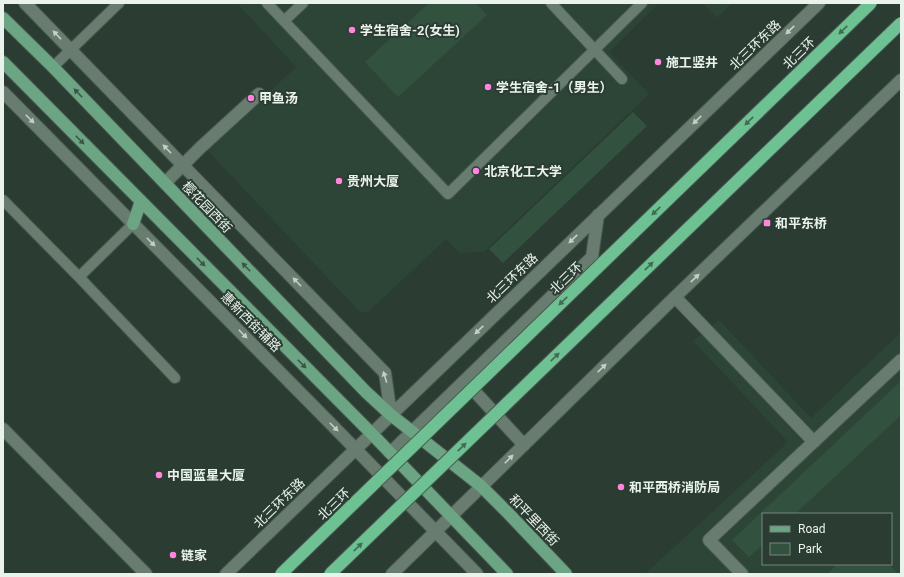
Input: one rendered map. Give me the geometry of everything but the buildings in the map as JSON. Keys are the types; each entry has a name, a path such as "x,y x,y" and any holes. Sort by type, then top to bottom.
{"highway":[{"name":"北三环","path":"281,574 871,3"},
{"path":"330,574 901,23"}],"main road":[{"name":"樱花园西街","path":"3,18 53,67 366,392 391,415 412,431"},
{"path":"3,62 372,434 507,574"},
{"path":"134,224 141,201"},
{"name":"和平里西街","path":"412,431 481,486 566,574"}],"street":[{"path":"25,3 385,373 391,415"},
{"name":"北三环东路","path":"226,574 819,3"},
{"path":"392,574 675,297 901,80"},
{"name":"惠新西街辅路","path":"3,92 356,449 477,574"},
{"path":"165,183 183,164 259,94"},
{"path":"390,453 592,257 598,215"},
{"path":"675,297 814,442"},
{"path":"742,574 709,540 901,360"},
{"path":"464,380 524,445"},
{"path":"3,429 146,574"}],"lane":[{"path":"53,67 119,3"},
{"path":"267,3 448,194 642,3"},
{"path":"284,21 303,3"},
{"path":"551,3 622,79"},
{"path":"3,200 175,378"},
{"path":"78,277 134,224"}],"shaded area":[{"name":"北京化工大学","path":"237,3 659,3 609,52 649,94 484,252 459,253 446,239 367,313 359,311 207,150 296,67"},
{"path":"703,3 732,3 717,18"},
{"path":"719,320 811,418 901,332 901,574 645,574 788,442 693,341"}],"green space":[{"path":"429,3 476,3 487,15 398,97 365,62"},
{"path":"633,112 647,126 503,263 489,249"},
{"path":"901,381 901,415 796,513 762,513 762,545 749,557 732,540"},
{"path":"836,565 890,565 898,574 827,574"}],"place":[{"name":"学生宿舍-2(女生)","path":"352,30"},
{"name":"施工竖井","path":"658,62"},
{"name":"学生宿舍-1（男生）","path":"488,87"},
{"name":"甲鱼汤","path":"251,98"},
{"name":"北京化工大学","path":"476,171"},
{"name":"贵州大厦","path":"339,181"},
{"name":"和平东桥","path":"767,223"},
{"name":"中国蓝星大厦","path":"159,475"},
{"name":"和平西桥消防局","path":"621,487"},
{"name":"链家","path":"173,555"}]}
